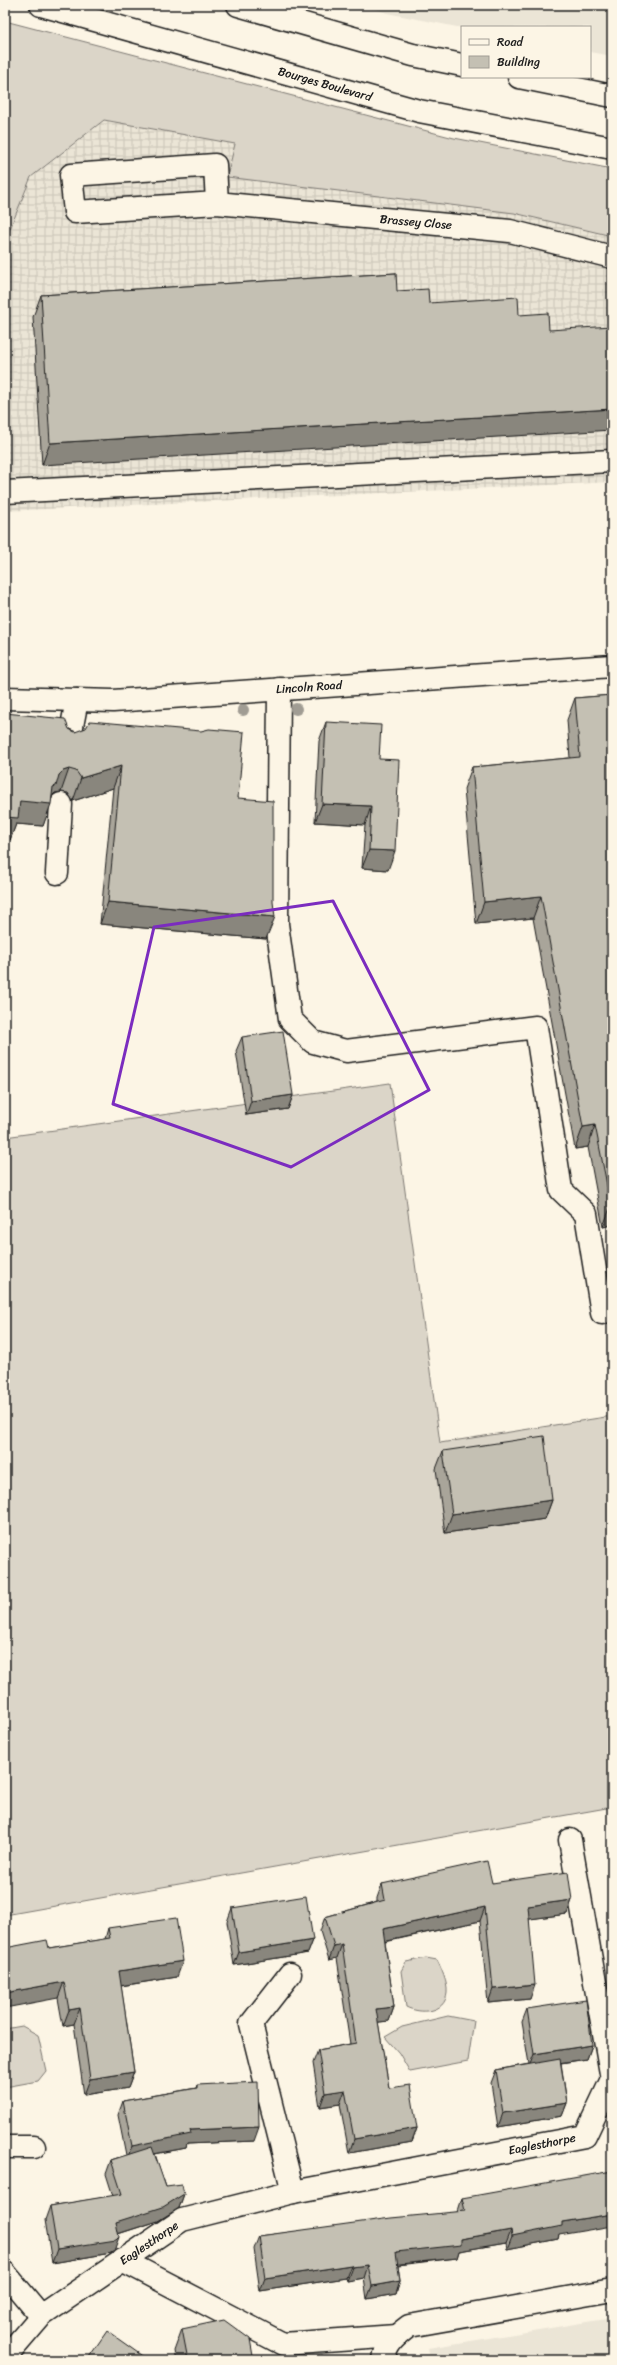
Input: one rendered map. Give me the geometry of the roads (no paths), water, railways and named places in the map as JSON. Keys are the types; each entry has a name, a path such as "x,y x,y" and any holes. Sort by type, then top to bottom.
{"street":[{"name":"Bourges Boulevard","path":"41,5 419,111 612,148"},
{"path":"238,5 413,55 461,65"},
{"path":"524,78 612,96"},
{"name":"Brassey Close","path":"217,203 215,165 71,175 75,212 217,203 510,231 612,257"},
{"path":"5,492 612,461"},
{"name":"Lincoln Road","path":"5,698 113,701 612,666"},
{"path":"279,689 277,924 290,1019 312,1042 346,1051 536,1027 562,1190 586,1214 602,1314"},
{"path":"69,742 77,700"},
{"path":"57,873 60,804"},
{"name":"Eaglesthorpe","path":"5,2358 41,2316 182,2220 293,2192 585,2136 612,2079 570,1840"},
{"path":"290,1974 251,2024 293,2192"},
{"path":"5,2147 34,2147"},
{"path":"122,2260 283,2344 396,2336"},
{"path":"5,2273 41,2316"},
{"path":"384,2360 384,2351 396,2336 410,2326 612,2290"}]}
